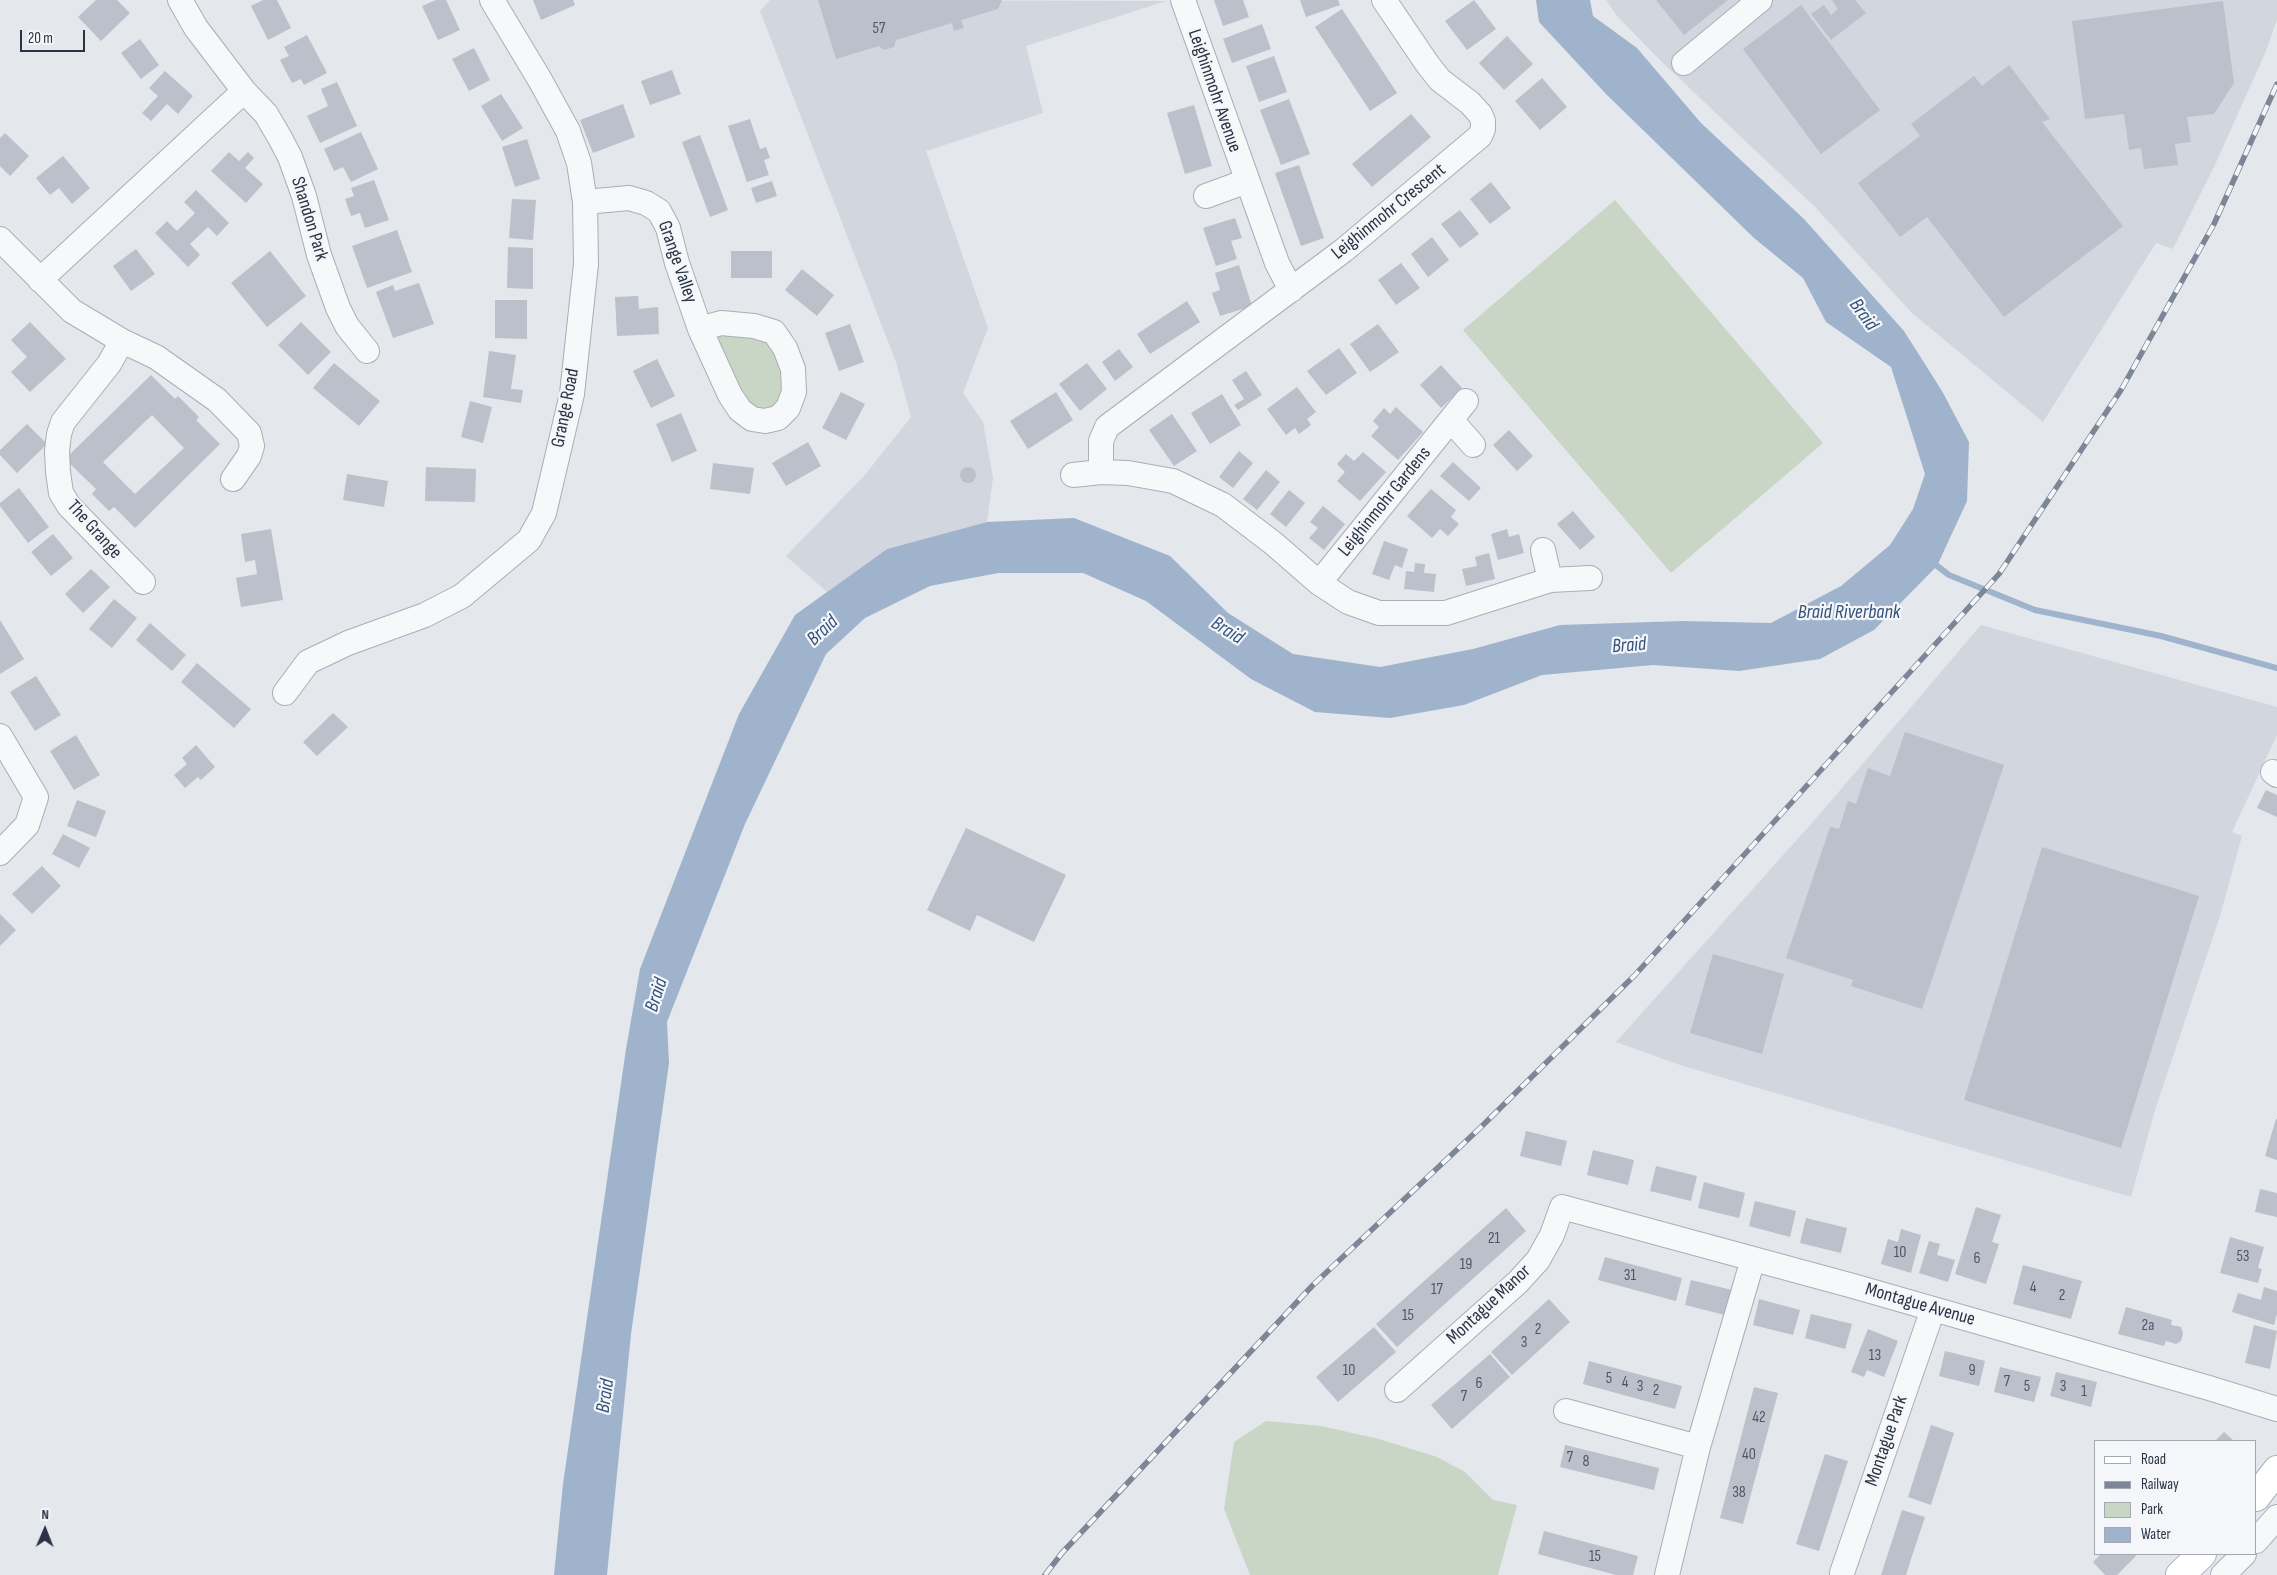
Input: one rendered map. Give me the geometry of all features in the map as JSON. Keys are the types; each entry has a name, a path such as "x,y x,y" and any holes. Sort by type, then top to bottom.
{"main road":[{"path":"2257,1496 2277,1471"},
{"path":"2180,1575 2201,1555"}],"street":[{"name":"Shandon Park","path":"180,0 196,28 244,91 266,114 290,157 304,196 319,255 338,308 347,326 367,351"},
{"name":"Grange Road","path":"285,693 308,662 348,643 425,615 462,596 529,540 544,513 572,394 586,264 585,202 579,163 568,131 492,0"},
{"name":"Leighinmohr Avenue","path":"1183,0 1277,263 1291,290"},
{"name":"Leighinmohr Crescent","path":"1101,472 1101,441 1107,427 1344,250 1480,136 1483,129 1483,121 1476,109 1440,80 1384,0"},
{"path":"1684,62 1760,0"},
{"path":"40,280 244,91"},
{"path":"1206,196 1247,181"},
{"name":"Grange Valley","path":"585,202 629,198 646,203 658,211 668,228 677,263 700,329 730,395 740,410 752,419 765,421 778,418 788,408 794,392 793,369 786,348 774,332 754,326 721,323 700,329"},
{"path":"0,239 72,310 122,341 156,357 217,400 249,433 252,446 249,456 232,480"},
{"name":"The Grange","path":"122,341 109,364 63,422 57,451 58,472 61,493 69,506 143,582"},
{"name":"Leighinmohr Gardens","path":"1319,583 1466,401"},
{"path":"1451,420 1473,444"},
{"path":"1073,475 1101,472 1128,474 1173,482 1223,505 1273,543 1319,583 1348,602 1379,613 1446,613 1550,580 1590,578"},
{"path":"1544,550 1550,580"},
{"path":"0,736 36,797 27,825 0,852"},
{"name":"Montague Avenue","path":"1562,1207 1933,1309 2277,1409"},
{"name":"Montague Manor","path":"1397,1390 1518,1282 1538,1260 1552,1235 1562,1207"},
{"path":"1667,1575 1698,1447 1753,1259"},
{"name":"Montague Park","path":"1842,1573 1933,1309"},
{"path":"1566,1411 1698,1447"},
{"path":"2257,1540 2277,1517"},
{"path":"2223,1575 2243,1555"}],"shaded area":[{"path":"770,0 1166,1 1026,46 1043,113 926,151 988,328 963,393 983,422 993,478 987,522 887,549 827,592 786,556 864,476 911,417 896,362 760,11"},
{"path":"1606,0 2277,0 2277,20 2266,51 2214,167 2173,249 2156,243 2043,422 1912,313 1816,208 1661,61 1617,16"},
{"path":"1981,625 2277,707 2277,735 2232,832 2242,836 2220,916 2155,1110 2131,1197 1683,1066 1616,1042 1819,815"}],"green space":[{"path":"1615,200 1823,443 1671,573 1463,330"},
{"path":"724,333 767,339 780,355 784,395 774,409 759,410 743,399 718,342 719,336"},
{"path":"1266,1421 1321,1426 1379,1439 1437,1457 1465,1472 1493,1500 1517,1505 1498,1575 1250,1575 1224,1509 1234,1442"}],"water":[{"name":"Braid Riverbank","path":"1536,0 1590,0 1593,16 1637,48 1701,123 1804,219 1904,331 1942,391 1969,442 1967,501 1937,566 1874,630 1820,659 1739,671 1653,665 1542,675 1464,705 1390,718 1315,712 1251,679 1146,601 1083,573 998,573 930,586 865,618 826,654 745,824 667,1022 669,1063 631,1334 607,1575 554,1575 563,1484 626,1049 640,969 739,714 795,615 887,549 987,522 1074,518 1170,556 1228,613 1293,654 1380,667 1473,649 1560,625 1683,621 1771,623 1841,586 1890,545 1913,509 1925,474 1891,367 1826,322 1803,278 1754,238 1606,94 1539,22"}],"building":[{"path":"96,0 117,0 130,13 101,41 78,17"},
{"path":"263,0 277,0 291,28 268,40 251,6"},
{"path":"436,0 446,0 460,30 438,40 422,6"},
{"path":"533,0 573,0 575,5 541,20"},
{"path":"818,0 1002,0 998,9 961,20 964,28 954,31 952,23 896,40 894,47 884,50 879,46 836,59"},
{"path":"1214,0 1243,0 1249,17 1223,26"},
{"path":"1300,0 1338,0 1340,5 1306,17"},
{"path":"1474,0 1496,29 1467,50 1445,21"},
{"path":"1656,0 1728,0 1684,35"},
{"path":"1832,0 1855,0 1866,13 1831,40 1811,14 1824,5 1831,15 1838,9"},
{"path":"2223,1 2234,83 2214,114 2187,117 2191,142 2175,144 2178,165 2144,169 2141,148 2129,150 2124,114 2085,119 2072,21"},
{"path":"1801,5 1880,110 1821,154 1743,49"},
{"path":"1342,9 1397,93 1370,111 1315,27"},
{"path":"1262,24 1271,49 1232,63 1223,39"},
{"path":"307,35 327,73 304,85 301,79 292,83 280,60 289,56 284,47"},
{"path":"1507,36 1533,64 1504,90 1479,63"},
{"path":"140,39 159,65 141,79 121,53"},
{"path":"474,48 490,80 469,91 452,59"},
{"path":"1274,56 1287,92 1259,102 1246,66"},
{"path":"2009,65 2050,119 2042,122 2123,226 2004,317 1927,217 1900,237 1858,183 1920,136 1911,124 1974,76 1982,86"},
{"path":"672,70 681,94 650,105 641,81"},
{"path":"165,71 193,96 178,114 167,104 151,121 142,113 158,96 149,88"},
{"path":"1542,78 1567,107 1540,130 1515,101"},
{"path":"337,82 357,126 320,143 307,116 328,106 321,89"},
{"path":"501,94 523,128 502,141 481,106"},
{"path":"1289,99 1310,154 1281,165 1260,110"},
{"path":"623,104 635,137 593,153 580,120"},
{"path":"1194,105 1212,166 1185,174 1167,113"},
{"path":"1411,114 1431,137 1372,187 1352,164"},
{"path":"750,119 760,149 766,147 770,158 764,160 769,175 747,182 728,126"},
{"path":"361,132 378,169 351,182 343,167 334,171 324,149"},
{"path":"5,133 29,156 10,176 0,166 0,138"},
{"path":"700,135 728,210 710,217 682,142"},
{"path":"527,139 540,179 515,187 502,147"},
{"path":"229,152 239,161 248,152 254,158 245,168 263,184 246,203 211,171"},
{"path":"63,156 90,188 72,204 59,188 50,195 36,178"},
{"path":"1299,165 1324,238 1301,246 1275,173"},
{"path":"374,180 389,220 365,228 360,213 351,216 345,199 354,196 351,188"},
{"path":"772,181 777,196 756,203 751,188"},
{"path":"1491,182 1511,208 1490,224 1470,199"},
{"path":"196,190 229,223 217,236 208,227 190,244 200,255 188,267 155,233 167,221 177,231 195,213 184,202"},
{"path":"512,199 536,200 533,240 509,238"},
{"path":"1460,210 1479,234 1460,248 1441,224"},
{"path":"1235,218 1242,238 1231,241 1237,259 1216,266 1203,228"},
{"path":"397,230 412,272 367,288 352,246"},
{"path":"1432,237 1449,260 1428,277 1411,254"},
{"path":"508,247 533,248 533,289 507,288"},
{"path":"136,249 155,274 131,291 113,266"},
{"path":"270,251 306,296 267,327 231,283"},
{"path":"731,251 772,251 772,278 731,278"},
{"path":"1401,263 1420,288 1396,305 1378,280"},
{"path":"1239,265 1252,306 1220,316 1212,293 1220,290 1215,273"},
{"path":"802,269 834,295 817,316 785,290"},
{"path":"419,283 434,324 393,338 376,292 393,285 395,291"},
{"path":"638,296 639,309 658,307 659,334 617,336 615,297"},
{"path":"495,300 527,300 527,339 495,338"},
{"path":"1187,301 1200,322 1150,354 1137,334"},
{"path":"30,322 66,359 30,392 11,372 27,357 11,340"},
{"path":"301,322 331,352 308,375 278,345"},
{"path":"850,324 864,362 839,371 825,333"},
{"path":"1378,324 1399,352 1370,372 1350,344"},
{"path":"1339,348 1357,373 1326,395 1307,371"},
{"path":"1119,349 1133,367 1115,381 1102,362"},
{"path":"489,351 516,355 511,389 523,390 521,403 483,397"},
{"path":"657,359 675,396 651,408 633,371"},
{"path":"334,363 380,401 359,426 313,388"},
{"path":"1087,363 1107,389 1080,411 1059,384"},
{"path":"1441,365 1462,388 1441,408 1420,385"},
{"path":"1246,371 1262,395 1238,410 1234,405 1244,399 1232,380"},
{"path":"151,375 175,399 178,396 199,417 196,420 220,444 135,528 114,507 109,511 92,494 96,489 65,459","holes":["152,415 184,448 135,494 103,462"]},
{"path":"1297,387 1316,412 1307,419 1311,425 1299,434 1295,428 1286,435 1267,409"},
{"path":"841,392 865,404 846,440 822,428"},
{"path":"1056,392 1073,420 1028,449 1010,421"},
{"path":"1222,394 1241,425 1210,444 1191,413"},
{"path":"470,401 492,407 483,443 461,437"},
{"path":"1396,407 1423,432 1398,460 1371,436 1379,427 1373,421 1384,408 1390,414"},
{"path":"681,413 697,451 672,462 656,424"},
{"path":"1172,414 1197,451 1174,466 1149,430"},
{"path":"27,424 47,444 17,473 0,455 0,450"},
{"path":"1509,430 1533,456 1517,471 1493,445"},
{"path":"808,442 821,466 786,486 772,463"},
{"path":"1239,451 1253,463 1233,488 1219,477"},
{"path":"1363,452 1386,472 1360,501 1337,481 1345,472 1337,464 1346,454 1354,461"},
{"path":"1453,462 1481,488 1469,501 1440,476"},
{"path":"713,463 754,468 750,494 710,489"},
{"path":"426,467 476,469 475,502 425,501"},
{"path":"968,467 974,469 976,475 974,481 968,483 962,481 960,475 962,469"},
{"path":"1266,470 1280,482 1257,510 1243,499"},
{"path":"347,474 388,481 384,507 343,500"},
{"path":"19,488 49,527 28,543 0,506 0,503"},
{"path":"1431,489 1456,510 1451,517 1459,524 1448,536 1440,529 1432,538 1407,516"},
{"path":"1289,490 1305,503 1286,527 1270,514"},
{"path":"1323,506 1345,524 1324,550 1309,538 1318,528 1310,522"},
{"path":"1573,511 1595,537 1580,550 1557,524"},
{"path":"271,529 283,600 241,607 236,578 257,574 255,560 245,562 241,534"},
{"path":"1507,529 1509,537 1519,534 1524,553 1498,560 1491,534"},
{"path":"53,534 73,558 51,576 31,552"},
{"path":"1384,541 1408,549 1402,568 1395,565 1389,580 1372,574"},
{"path":"1489,553 1495,579 1466,586 1462,569 1477,566 1475,557"},
{"path":"1415,563 1425,564 1424,573 1436,574 1434,592 1404,589 1406,571 1414,572"},
{"path":"91,569 110,587 83,613 65,594"},
{"path":"114,599 137,618 112,648 89,629"},
{"path":"0,620 24,659 0,674"},
{"path":"150,623 186,655 172,671 136,640"},
{"path":"197,663 251,709 234,728 181,682"},
{"path":"36,676 61,715 35,731 10,692"},
{"path":"333,713 348,727 317,756 303,742"},
{"path":"1905,732 2004,765 1922,1009 1851,986 1853,980 1786,958 1830,827 1839,829 1848,801 1856,804 1868,768 1890,776"},
{"path":"76,735 100,775 74,790 50,751"},
{"path":"196,745 215,767 201,780 198,777 185,788 174,775 187,764 182,758"},
{"path":"2266,790 2277,795 2277,817 2257,808"},
{"path":"77,800 106,811 96,837 67,826"},
{"path":"966,828 1066,875 1034,942 977,915 970,931 927,910"},
{"path":"63,834 90,848 79,868 52,854"},
{"path":"2042,847 2199,896 2121,1148 1964,1100"},
{"path":"42,866 61,886 32,914 12,894"},
{"path":"0,914 16,930 0,946"},
{"path":"1713,954 1784,974 1762,1054 1690,1033"},
{"path":"2277,1119 2277,1160 2265,1156"},
{"path":"1526,1131 1567,1141 1561,1166 1520,1156"},
{"path":"1593,1150 1634,1160 1628,1185 1587,1175"},
{"path":"1656,1166 1697,1176 1691,1201 1650,1191"},
{"path":"1704,1182 1745,1193 1739,1218 1698,1208"},
{"path":"2260,1189 2277,1193 2277,1217 2255,1212"},
{"path":"1755,1201 1796,1211 1790,1237 1749,1226"},
{"path":"1976,1207 2001,1215 1992,1242 1999,1244 1986,1284 1955,1274"},
{"path":"1506,1208 1526,1231 1397,1347 1376,1324"},
{"path":"1806,1218 1847,1228 1841,1253 1800,1243"},
{"path":"1901,1229 1921,1235 1911,1273 1881,1264 1888,1239 1898,1242"},
{"path":"2230,1237 2264,1247 2258,1268 2262,1269 2258,1283 2220,1273"},
{"path":"1929,1241 1940,1244 1937,1255 1955,1260 1948,1282 1919,1273"},
{"path":"1605,1257 1682,1278 1676,1301 1598,1280"},
{"path":"2023,1265 2082,1281 2071,1319 2013,1304"},
{"path":"1691,1280 1732,1290 1725,1315 1685,1305"},
{"path":"2264,1287 2277,1291 2277,1314 2274,1325 2232,1312 2238,1293 2261,1300"},
{"path":"1549,1299 1570,1322 1512,1375 1491,1352"},
{"path":"1759,1299 1800,1310 1793,1335 1753,1325"},
{"path":"2126,1307 2172,1320 2171,1325 2181,1327 2183,1333 2181,1341 2176,1344 2166,1341 2164,1346 2118,1334"},
{"path":"1811,1314 1852,1324 1845,1349 1805,1338"},
{"path":"2254,1325 2277,1331 2270,1369 2245,1363"},
{"path":"1374,1327 1396,1352 1338,1402 1316,1377"},
{"path":"1868,1329 1898,1341 1884,1377 1867,1370 1864,1377 1851,1372"},
{"path":"1945,1351 1985,1361 1979,1386 1939,1376"},
{"path":"1490,1354 1510,1377 1452,1429 1431,1405"},
{"path":"1589,1361 1682,1386 1675,1409 1583,1384"},
{"path":"2000,1367 2041,1377 2034,1402 1994,1392"},
{"path":"2056,1372 2097,1382 2091,1407 2050,1396"},
{"path":"1754,1387 1778,1393 1743,1524 1720,1518"},
{"path":"1931,1425 1954,1433 1931,1505 1908,1497"},
{"path":"2224,1432 2233,1440 2216,1440"},
{"path":"1565,1445 1659,1468 1654,1490 1560,1467"},
{"path":"1825,1454 1848,1461 1819,1551 1796,1544"},
{"path":"1902,1510 1925,1517 1906,1575 1881,1575"},
{"path":"1544,1531 1638,1556 1633,1575 1616,1575 1538,1554"},
{"path":"2100,1555 2136,1556 2117,1575 2105,1575 2093,1562"}],"waterway":[{"path":"1932,562 1949,575 2035,610 2161,636 2277,668"}],"railway":[{"path":"1045,1575 1062,1553 1313,1285 1480,1128 1635,975 1999,574 2121,390 2214,224 2277,84"}],"water label":[{"name":"Braid","path":"1863,315"},
{"name":"Braid","path":"823,631"},
{"name":"Braid","path":"1227,631"},
{"name":"Braid","path":"1629,646"},
{"name":"Braid","path":"657,995"},
{"name":"Braid","path":"606,1396"}]}
